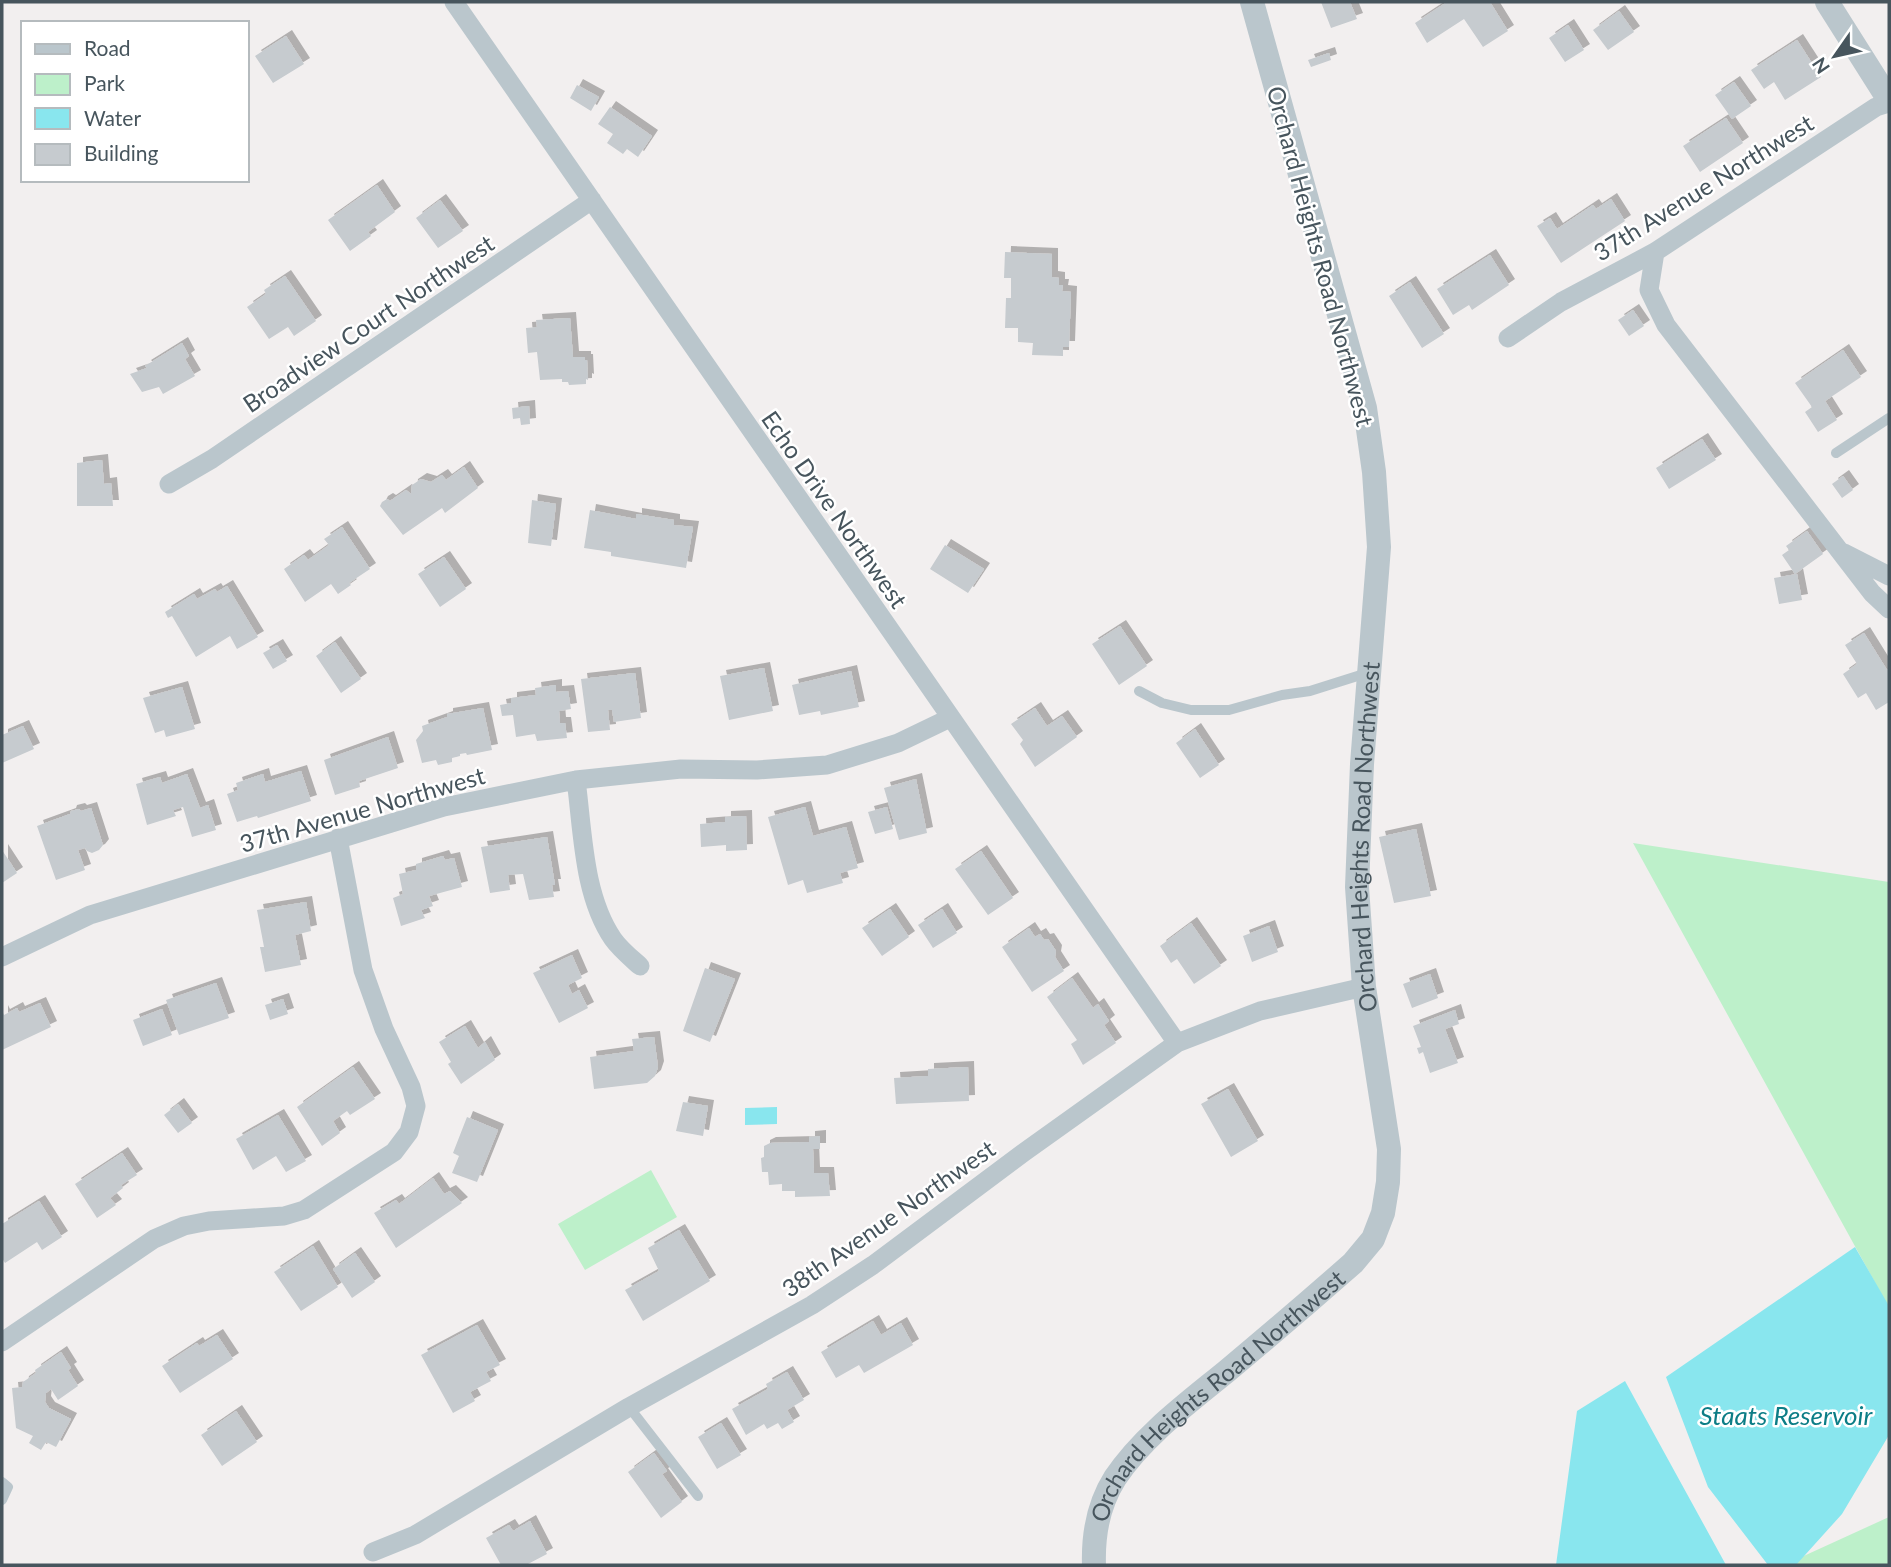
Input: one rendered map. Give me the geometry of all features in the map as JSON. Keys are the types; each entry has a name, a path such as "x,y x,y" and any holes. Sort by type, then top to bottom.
{"street":[{"name":"Echo Drive Northwest","path":"453,2 1177,1043"},
{"name":"Orchard Heights Road Northwest","path":"1094,1565 1093,1545 1099,1511 1115,1479 1144,1443 1188,1403 1353,1264 1373,1239 1388,1182 1389,1149 1364,987 1357,887 1362,764 1379,547 1374,472 1365,408 1252,2"},
{"path":"1827,2 1889,102"},
{"name":"37th Avenue Northwest","path":"1508,338 1561,302 1655,252 1876,107 1889,102"},
{"name":"Broadview Court Northwest","path":"169,484 222,452 592,200"},
{"path":"1655,252 1649,290 1666,325 1872,593 1889,609"},
{"path":"1840,551 1889,576"},
{"name":"37th Avenue Northwest","path":"2,957 90,915 444,807 576,780 681,769 757,770 827,765 898,744 950,718"},
{"path":"576,780 587,864 598,908 614,940 640,966"},
{"path":"2,1342 154,1240 184,1226 209,1221 284,1216 304,1210 394,1152 409,1132 416,1106 411,1087 384,1029 363,970 338,838"},
{"name":"38th Avenue Northwest","path":"373,1552 415,1535 629,1407 812,1305 873,1265 1177,1043 1260,1011 1364,987"}],"lane":[{"path":"1836,453 1889,418"},
{"path":"1139,691 1162,703 1191,710 1230,710 1282,695 1310,691 1371,672"},
{"path":"629,1407 698,1496"},
{"path":"2,1482 8,1487 2,1500"}],"green space":[{"path":"1633,843 1889,882 1889,1308"},
{"path":"651,1170 677,1217 585,1270 558,1224"},
{"path":"1889,1517 1889,1565 1784,1565"}],"water":[{"path":"777,1107 777,1124 745,1125 745,1108"},
{"name":"Staats Reservoir","path":"1855,1247 1889,1306 1889,1435 1842,1514 1796,1565 1768,1565 1708,1487 1666,1377"},
{"name":"Staats Reservoir","path":"1625,1381 1726,1565 1556,1565 1577,1411"}],"building":[{"path":"1321,2 1350,2 1357,19 1331,28"},
{"path":"1447,2 1490,2 1508,31 1483,47 1464,19 1427,43 1415,23"},
{"path":"1619,11 1634,32 1608,50 1593,30"},
{"path":"1568,25 1584,50 1565,62 1549,38"},
{"path":"286,36 304,64 273,83 255,56"},
{"path":"1797,40 1821,77 1785,100 1774,82 1764,89 1751,70"},
{"path":"1329,53 1331,60 1311,67 1308,60"},
{"path":"1734,82 1751,106 1732,119 1715,95"},
{"path":"577,85 599,97 591,111 570,98"},
{"path":"610,107 652,136 638,157 627,149 623,154 607,143 613,134 598,124"},
{"path":"1726,118 1743,143 1700,172 1683,146"},
{"path":"377,185 395,212 368,232 371,236 350,251 328,220"},
{"path":"1611,199 1625,221 1561,263 1537,226 1550,218 1557,229 1593,205 1596,209"},
{"path":"440,200 463,231 438,248 416,218"},
{"path":"1005,252 1052,254 1052,277 1059,278 1059,285 1063,285 1062,291 1071,292 1069,347 1063,347 1063,356 1032,355 1033,343 1018,342 1018,328 1005,328 1006,298 1011,298 1011,278 1004,278"},
{"path":"1490,255 1509,285 1472,310 1469,305 1453,315 1437,289"},
{"path":"285,276 316,321 294,336 288,327 269,339 247,307 266,294 264,290"},
{"path":"1410,282 1444,334 1422,348 1389,296"},
{"path":"1633,310 1644,326 1629,336 1618,320"},
{"path":"570,318 573,357 585,357 587,360 588,380 586,379 586,384 569,385 568,382 562,382 562,379 540,380 537,352 528,353 526,328 537,327 536,320"},
{"path":"182,343 189,356 185,359 195,376 163,394 159,387 142,392 130,374 147,368 145,366"},
{"path":"1843,350 1861,377 1825,401 1837,420 1818,432 1805,412 1812,407 1795,383"},
{"path":"529,406 530,424 521,425 520,418 513,419 512,408"},
{"path":"1702,439 1716,460 1669,489 1656,468"},
{"path":"102,460 104,484 111,483 113,506 77,506 77,463"},
{"path":"464,467 478,488 445,513 442,508 403,535 380,506 382,502 387,499 390,501 406,490 411,494 412,485 421,479 431,482 442,475 446,480"},
{"path":"1843,476 1853,490 1842,498 1832,484"},
{"path":"532,500 556,504 551,546 528,543"},
{"path":"590,510 636,519 636,514 674,520 674,525 693,527 686,568 611,556 611,552 584,548"},
{"path":"342,527 370,569 338,594 331,584 305,602 284,569 304,555 308,560 329,545 324,539"},
{"path":"1807,531 1823,554 1795,574 1782,555 1789,550 1786,546"},
{"path":"945,545 984,569 968,593 930,569"},
{"path":"444,557 466,589 440,607 418,574"},
{"path":"1797,574 1802,600 1779,604 1774,578"},
{"path":"227,586 258,637 237,649 230,636 196,657 172,616 168,618 165,612 194,594 197,599"},
{"path":"1120,626 1147,666 1119,685 1092,644"},
{"path":"1864,633 1887,670 1889,669 1889,702 1876,710 1866,693 1858,698 1843,674 1857,664 1845,645"},
{"path":"335,642 361,679 341,693 316,656"},
{"path":"277,645 287,661 273,669 263,653"},
{"path":"764,668 773,711 729,720 720,676"},
{"path":"851,671 859,707 821,715 820,711 799,715 792,685"},
{"path":"635,673 641,718 614,722 612,710 608,710 610,730 588,732 581,679"},
{"path":"556,685 556,692 568,691 571,709 559,711 560,723 565,723 567,738 537,741 535,734 516,737 513,715 502,716 500,705 511,703 511,698 536,695 535,688"},
{"path":"182,687 195,729 166,737 164,730 155,733 143,698"},
{"path":"483,708 492,750 460,754 452,758 452,762 438,765 436,760 422,763 416,740 423,731 422,726 447,717 447,714"},
{"path":"1035,708 1047,726 1062,716 1077,737 1035,767 1020,744 1023,740 1011,724"},
{"path":"23,726 34,749 2,763 2,735"},
{"path":"1195,729 1219,765 1200,778 1176,743"},
{"path":"388,737 398,768 359,781 360,787 335,795 324,760"},
{"path":"301,771 311,801 237,822 227,794 238,790 236,783 263,774 265,782"},
{"path":"187,774 200,808 208,805 216,830 192,837 183,807 173,810 176,816 147,825 136,784 160,777 162,783"},
{"path":"916,779 927,833 899,840 884,788"},
{"path":"805,807 813,836 846,827 858,868 840,873 843,883 807,893 803,880 788,885 768,817"},
{"path":"887,807 893,829 875,834 868,812"},
{"path":"91,808 103,845 92,853 85,848 78,850 85,870 56,880 37,826 70,814 71,811"},
{"path":"746,816 747,850 726,851 726,845 701,847 700,824 725,822 725,817"},
{"path":"1416,829 1431,896 1394,903 1379,837"},
{"path":"547,837 555,885 552,885 554,897 529,900 523,874 508,875 510,890 490,893 481,847"},
{"path":"2,850 17,873 2,883"},
{"path":"981,851 1013,898 988,915 955,869"},
{"path":"443,856 445,860 454,858 462,887 429,896 433,906 421,910 425,918 401,926 393,898 403,894 399,874 416,870 416,864"},
{"path":"306,902 311,931 295,935 301,965 265,972 260,947 264,947 257,910"},
{"path":"890,909 909,937 882,956 862,928"},
{"path":"942,909 957,933 933,948 918,925"},
{"path":"1191,923 1221,966 1194,984 1177,959 1171,963 1160,946"},
{"path":"1269,926 1278,952 1252,962 1243,936"},
{"path":"1029,928 1035,937 1040,934 1044,940 1048,939 1064,971 1032,992 1002,947"},
{"path":"572,955 582,978 568,985 572,994 579,990 588,1008 559,1023 533,973"},
{"path":"705,968 735,979 710,1042 683,1031"},
{"path":"1430,974 1438,998 1412,1008 1403,984"},
{"path":"1072,978 1093,1008 1098,1004 1109,1021 1104,1025 1116,1043 1083,1065 1071,1044 1077,1040 1047,997"},
{"path":"216,983 229,1018 179,1035 166,1000"},
{"path":"283,999 288,1014 270,1020 265,1005"},
{"path":"40,1003 51,1027 2,1050 2,1011 4,1015 17,1008 19,1012"},
{"path":"162,1009 172,1035 143,1046 133,1020"},
{"path":"1455,1010 1459,1024 1445,1029 1458,1063 1430,1073 1423,1052 1419,1054 1417,1048 1421,1047 1413,1026"},
{"path":"465,1026 478,1048 485,1042 495,1060 461,1084 448,1064 451,1062 439,1042"},
{"path":"654,1037 658,1067 655,1076 647,1083 594,1089 590,1057 634,1051 632,1039"},
{"path":"353,1067 375,1099 350,1115 347,1111 333,1121 340,1133 322,1146 297,1107"},
{"path":"968,1067 969,1101 896,1104 894,1078 928,1076 928,1069"},
{"path":"1228,1089 1258,1141 1231,1157 1201,1104"},
{"path":"683,1102 708,1106 703,1136 676,1131"},
{"path":"178,1104 192,1123 178,1133 164,1115"},
{"path":"278,1115 306,1161 286,1172 276,1156 253,1170 236,1139"},
{"path":"467,1117 498,1130 477,1182 452,1173 459,1156 453,1153"},
{"path":"820,1136 820,1149 813,1149 814,1173 828,1173 830,1196 795,1197 795,1191 782,1191 782,1184 769,1185 768,1172 762,1172 764,1146 770,1143 809,1142 809,1137"},
{"path":"122,1153 137,1175 121,1185 123,1188 110,1198 116,1205 97,1218 75,1184"},
{"path":"433,1178 444,1194 450,1191 462,1203 396,1248 374,1213 396,1200 399,1204"},
{"path":"39,1201 62,1237 42,1250 37,1242 5,1263 2,1258 2,1224"},
{"path":"679,1230 710,1281 643,1321 625,1290 659,1271 648,1248"},
{"path":"313,1246 338,1287 301,1311 274,1272"},
{"path":"355,1253 375,1282 352,1298 333,1269"},
{"path":"873,1321 881,1335 901,1323 913,1345 864,1373 859,1365 836,1378 821,1352"},
{"path":"477,1325 500,1365 486,1372 491,1381 470,1392 475,1401 453,1413 421,1355"},
{"path":"217,1335 233,1359 180,1393 162,1366 197,1343 199,1346"},
{"path":"61,1352 78,1386 58,1400 51,1389 46,1393 45,1402 49,1408 71,1419 56,1447 46,1442 41,1450 29,1443 33,1436 16,1428 12,1388 22,1387 23,1382 36,1373 35,1370"},
{"path":"787,1372 804,1400 787,1410 794,1422 782,1429 778,1423 767,1429 764,1424 746,1435 732,1409 768,1389 766,1384"},
{"path":"236,1411 257,1442 222,1466 201,1435"},
{"path":"721,1423 741,1455 717,1469 698,1437"},
{"path":"654,1453 667,1471 662,1474 682,1502 661,1518 628,1472"},
{"path":"530,1521 547,1554 526,1565 501,1565 486,1538 509,1525 513,1531"}]}
